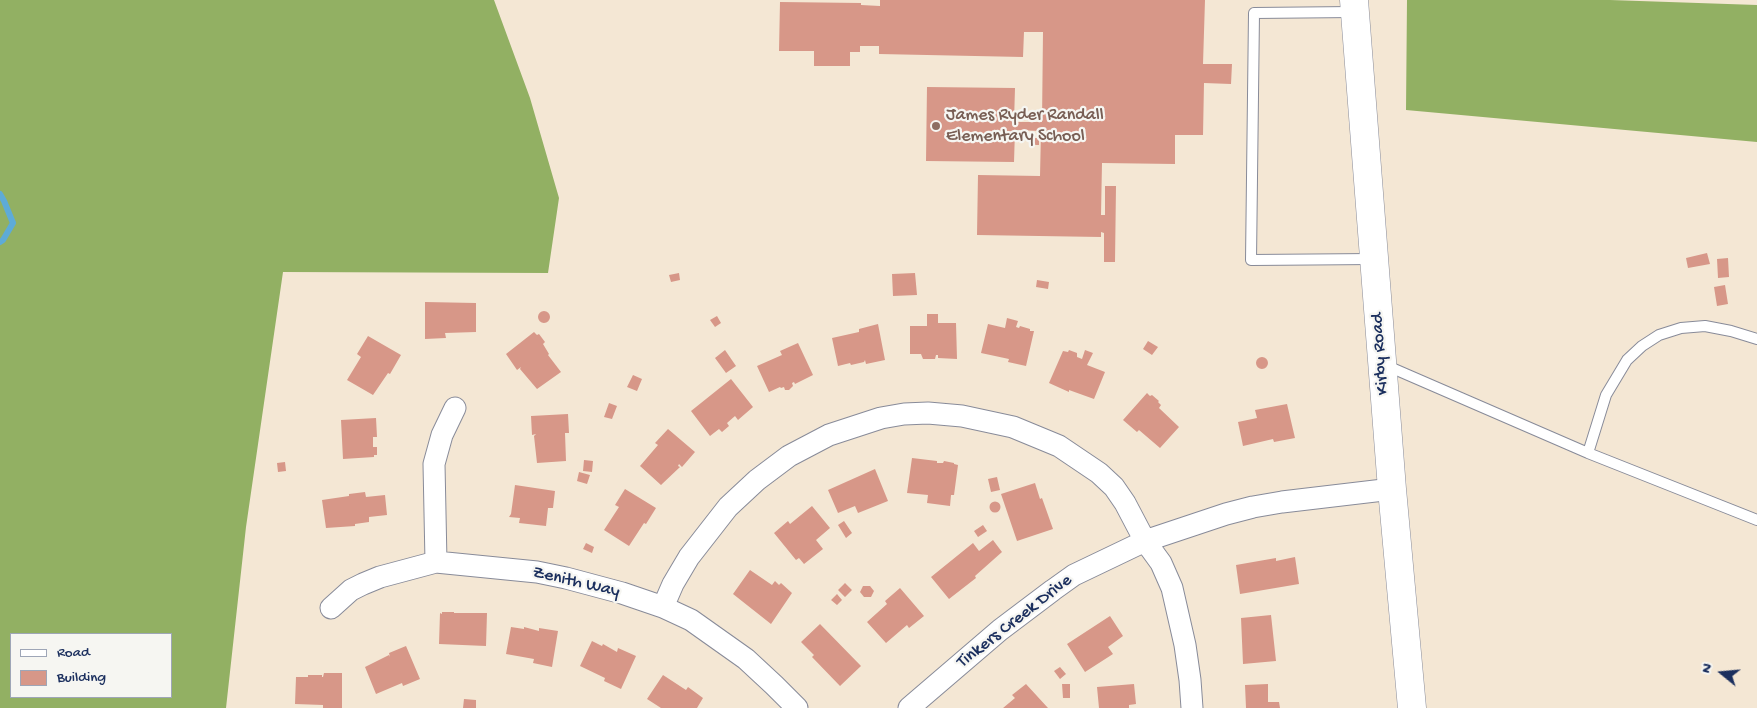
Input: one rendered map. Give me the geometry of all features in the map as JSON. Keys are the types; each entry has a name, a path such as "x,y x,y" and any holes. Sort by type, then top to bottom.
{"main road":[{"name":"Kirby Road","path":"1355,6 1392,489 1412,708"}],"street":[{"path":"436,562 434,464 442,435 455,408"},
{"path":"663,607 673,584 689,557 728,507 756,480 790,456 829,435 881,418 904,414 928,413 962,416 1013,427 1059,446 1099,473 1114,487 1125,503 1145,541 1161,563 1172,588 1185,646 1192,708"},
{"name":"Tinkers Creek Drive","path":"909,708 1000,630 1053,590 1083,570 1145,541 1253,507 1291,500 1392,489"},
{"name":"Zenith Way","path":"331,608 351,590 363,584 380,577 436,562 537,572 597,585 663,607 691,620 738,654 774,684 797,708"}],"lane":[{"path":"1355,6 1254,13 1251,260 1374,259"},
{"path":"1588,453 1606,395 1627,360 1658,335 1681,328 1705,326 1757,339"},
{"path":"1382,363 1588,453 1757,520"}],"green space":[{"path":"0,0 494,0 530,98 559,198 548,273 283,272 246,527 226,708 0,708"},
{"path":"1407,0 1610,0 1757,5 1757,142 1406,110"}],"building":[{"path":"880,0 1205,0 1203,64 1232,64 1231,84 1204,83 1203,135 1175,135 1175,164 1102,163 1101,215 1105,215 1105,186 1116,186 1115,262 1104,262 1104,233 1101,232 1101,237 977,235 978,175 1040,176 1041,131 1015,130 1014,162 926,161 927,87 1015,88 1014,122 1042,122 1043,32 1024,32 1023,57 879,54 879,46 860,46 860,52 850,52 850,66 814,66 814,51 779,51 780,2 861,3 861,5 880,6"},
{"path":"1029,138 1039,138 1039,145 1029,145"},
{"path":"1707,253 1710,264 1688,268 1686,258"},
{"path":"1728,258 1729,277 1718,278 1717,259"},
{"path":"679,273 680,280 671,282 669,275"},
{"path":"915,273 917,295 893,296 892,274"},
{"path":"1037,280 1049,282 1048,289 1036,287"},
{"path":"1725,285 1728,304 1717,306 1714,287"},
{"path":"425,302 476,303 476,332 445,333 446,338 425,339"},
{"path":"542,311 546,311 550,317 546,323 542,323 538,319 538,315"},
{"path":"927,314 938,314 938,323 956,323 957,359 938,358 938,355 936,355 935,359 923,359 921,354 910,354 910,326 927,326"},
{"path":"717,316 721,323 715,327 710,320"},
{"path":"1007,318 1018,321 1016,327 1019,328 1020,326 1034,331 1026,366 1008,362 1009,359 981,353 988,324 1005,328"},
{"path":"878,324 885,360 866,364 865,360 864,362 851,365 850,363 838,366 832,338 859,332 859,329"},
{"path":"534,332 537,335 539,334 545,342 543,344 548,355 561,372 537,389 520,369 521,367 517,370 506,354"},
{"path":"368,336 401,355 390,374 388,373 373,395 347,380 361,357 357,354"},
{"path":"1148,341 1158,347 1152,355 1143,349"},
{"path":"798,343 813,375 795,384 794,382 792,383 793,386 789,390 780,387 769,392 757,366 782,355 780,351"},
{"path":"725,350 736,366 726,373 715,358"},
{"path":"1069,350 1077,353 1077,357 1082,359 1085,350 1093,353 1087,365 1105,372 1094,399 1069,390 1069,392 1049,383 1063,351 1068,352"},
{"path":"1260,357 1264,357 1268,363 1264,369 1260,369 1256,365 1256,361"},
{"path":"633,375 642,379 637,391 627,387"},
{"path":"731,379 753,407 738,420 735,416 727,423 729,426 722,432 719,429 710,436 691,411"},
{"path":"1147,393 1159,401 1161,405 1159,408 1179,427 1160,448 1139,430 1137,432 1123,420"},
{"path":"609,403 617,406 612,419 604,417"},
{"path":"1287,404 1295,438 1274,442 1273,439 1243,446 1238,422 1257,418 1255,410"},
{"path":"568,414 569,433 565,433 566,461 537,463 534,436 536,434 532,435 531,416"},
{"path":"376,418 377,437 373,437 373,447 377,447 377,455 374,455 374,457 343,459 341,420"},
{"path":"668,429 695,452 682,467 679,464 678,466 680,467 661,485 640,466 658,445 655,443"},
{"path":"912,458 937,461 937,463 943,463 944,461 958,465 954,495 951,495 950,506 927,503 928,495 907,493"},
{"path":"584,460 593,461 592,472 583,471"},
{"path":"285,462 286,471 278,472 277,463"},
{"path":"875,469 888,501 858,513 855,506 838,513 828,490"},
{"path":"579,472 590,475 587,484 577,481"},
{"path":"997,477 1000,490 991,492 988,479"},
{"path":"1035,483 1053,529 1017,541 1001,494"},
{"path":"515,485 555,491 553,508 548,508 546,526 519,523 520,518 509,517"},
{"path":"625,489 656,508 629,546 604,530 619,507 615,505"},
{"path":"365,492 366,497 385,495 387,515 369,517 369,522 355,524 355,526 326,528 322,500"},
{"path":"995,501 1001,507 995,513 989,507"},
{"path":"812,506 830,528 816,540 823,549 804,564 799,558 796,560 774,533 788,521 790,524"},
{"path":"844,521 852,533 846,538 838,525"},
{"path":"983,525 987,531 978,537 974,531"},
{"path":"993,540 1002,552 975,576 976,578 949,599 931,577 973,543 979,551"},
{"path":"586,543 594,547 592,553 583,549"},
{"path":"1295,557 1299,584 1240,594 1236,565 1276,558 1276,561"},
{"path":"750,570 772,585 775,581 779,585 781,583 792,593 771,624 733,594"},
{"path":"845,583 852,590 845,597 838,590"},
{"path":"863,586 870,586 874,591 871,597 864,597 860,592"},
{"path":"900,588 924,616 909,628 907,625 886,643 867,622 887,604 885,601"},
{"path":"837,594 842,600 837,605 831,600"},
{"path":"442,612 487,613 486,646 439,644 440,613 442,614"},
{"path":"1271,615 1276,661 1243,664 1241,618"},
{"path":"1110,616 1123,636 1108,647 1113,654 1085,672 1067,644"},
{"path":"820,624 861,666 840,686 812,657 814,655 801,642"},
{"path":"511,627 524,629 524,627 539,631 539,628 558,631 552,667 533,663 534,659 506,654"},
{"path":"592,641 602,646 603,644 617,652 618,648 636,656 621,689 604,681 605,678 580,666"},
{"path":"406,646 420,679 403,686 402,683 376,694 365,667 389,655 390,657 389,653"},
{"path":"1060,667 1066,674 1060,679 1054,671"},
{"path":"324,673 342,673 342,708 323,708 323,705 295,704 296,677 322,675 323,677"},
{"path":"663,675 686,690 688,687 703,698 697,708 661,708 647,699"},
{"path":"1026,684 1048,708 1003,708 1015,698 1012,695"},
{"path":"1062,684 1070,684 1070,698 1063,698"},
{"path":"1134,684 1136,704 1129,705 1129,708 1099,708 1097,687"},
{"path":"1268,684 1268,702 1279,702 1280,708 1246,708 1245,685"},
{"path":"464,699 476,700 476,708 463,708"}],"waterway":[{"path":"0,194 13,223 0,242"}],"place":[{"name":"James Ryder Randall Elementary School","path":"936,126"}]}
